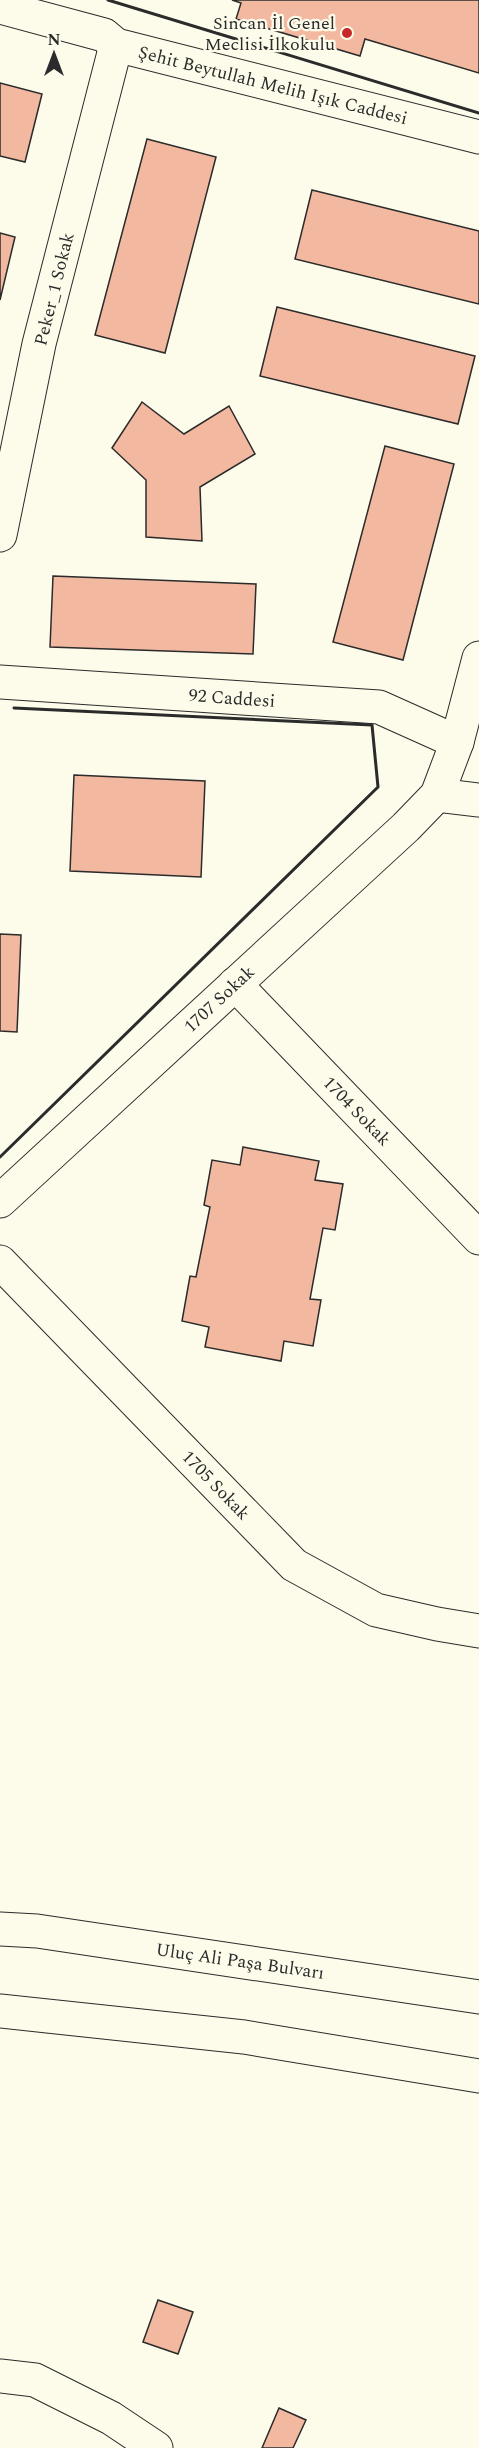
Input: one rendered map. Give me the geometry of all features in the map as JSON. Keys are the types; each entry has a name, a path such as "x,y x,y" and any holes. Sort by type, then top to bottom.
{"street":[{"name":"Şehit Beytullah Melih Işık Caddesi","path":"0,8 104,35 116,45 479,137"},
{"name":"Peker_1 Sokak","path":"0,535 39,344 116,45"},
{"path":"479,658 457,742 437,795 479,800"},
{"name":"92 Caddesi","path":"0,682 379,707 457,742"},
{"name":"1707 Sokak","path":"0,1201 398,835 437,795"},
{"name":"1704 Sokak","path":"236,984 479,1238"},
{"name":"1705 Sokak","path":"0,1262 294,1565 376,1610 437,1624 479,1630"},
{"name":"Uluç Ali Paşa Bulvarı","path":"0,1929 37,1931 479,1997"},
{"path":"0,2011 244,2037 479,2076"},
{"path":"0,2376 35,2380 111,2418 156,2448"}],"building":[{"path":"232,0 479,0 479,73 365,39 360,56 236,19 241,3"},
{"path":"0,83 42,94 25,162 0,156"},
{"path":"147,139 216,157 165,353 95,335"},
{"path":"312,190 479,231 479,304 295,259"},
{"path":"0,233 15,237 0,300"},
{"path":"277,307 475,356 458,424 260,376"},
{"path":"142,402 184,434 229,406 255,454 200,487 202,541 146,537 146,480 112,448"},
{"path":"385,446 454,464 403,660 333,642"},
{"path":"53,576 256,584 253,654 50,647"},
{"path":"74,775 205,781 201,877 70,871"},
{"path":"0,934 21,935 17,1032 0,1031"},
{"path":"243,1147 319,1161 315,1180 343,1184 335,1230 323,1228 310,1299 321,1300 313,1346 284,1341 281,1361 205,1347 209,1327 182,1321 190,1276 196,1277 210,1207 204,1205 212,1160 240,1165"},
{"path":"158,2300 193,2312 178,2354 143,2342"},
{"path":"279,2408 306,2420 293,2448 262,2448"}],"wall":[{"path":"108,0 479,113"},
{"path":"0,1157 378,787 372,725 14,708"}],"place":[{"name":"Sincan İl Genel Meclisi İlkokulu","path":"347,33"}]}
